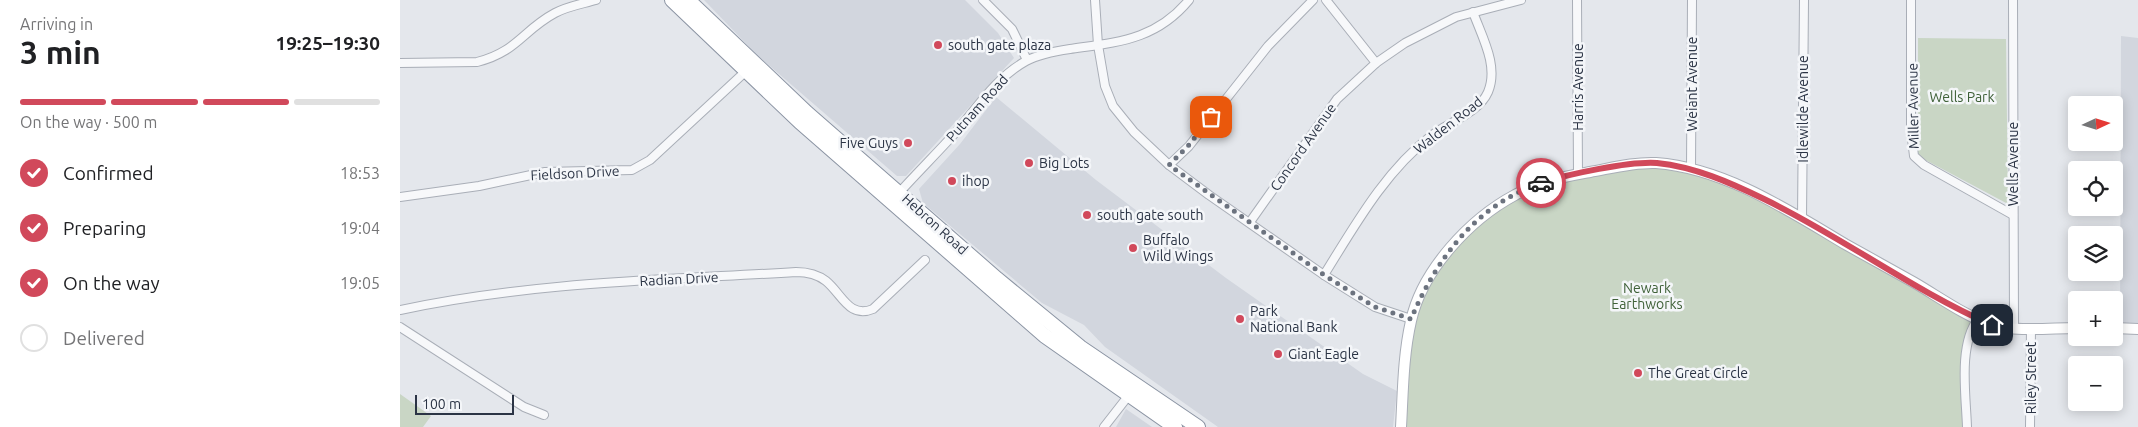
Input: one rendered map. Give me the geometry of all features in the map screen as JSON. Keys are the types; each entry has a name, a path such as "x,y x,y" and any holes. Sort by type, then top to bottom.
{"highway":[{"name":"Hebron Road","path":"672,0 745,72 895,197 1131,388 1175,427"},
{"name":"Hebron Road","path":"688,0 983,283 1056,343 1131,388"},
{"path":"1131,388 1184,423 1195,425"}],"main road":[{"path":"1401,427 1411,319 1425,287 1448,250 1472,224 1501,202 1533,186 1558,177 1636,163 1656,163 1691,169 1724,180 1802,218 1992,325 2068,328"},
{"path":"2123,328 2138,329"}],"street":[{"path":"400,63 477,62 489,59 508,51 555,12 596,0"},
{"path":"983,0 1012,29 1027,60"},
{"path":"1095,0 1098,45 1105,86 1113,106 1124,122 1169,165 1324,275 1375,307 1411,319"},
{"name":"Putnam Road","path":"895,197 944,145 993,87 1027,60 1046,54 1142,36 1171,20 1189,0"},
{"path":"1169,165 1188,146 1268,46 1313,0"},
{"path":"1326,0 1376,63"},
{"name":"Concord Avenue","path":"1250,222 1337,99 1354,86 1376,63 1434,27 1474,12 1521,0"},
{"name":"Harris Avenue","path":"1577,0 1578,174"},
{"name":"Weiant Avenue","path":"1691,169 1692,0"},
{"name":"Idlewilde Avenue","path":"1802,218 1804,0"},
{"name":"Miller Avenue","path":"1911,0 1911,131 1914,156 1924,165 2013,215"},
{"name":"Wells Avenue","path":"2013,0 2014,327"},
{"name":"Walden Road","path":"1324,275 1378,193 1408,157 1432,135 1478,105 1487,94 1492,71 1490,57 1474,12"},
{"name":"Fieldson Drive","path":"400,198 479,186 544,172 632,170 650,160 745,72"},
{"name":"Radian Drive","path":"400,310 480,296 592,285 807,272 825,280 852,309 866,312 873,309 925,260"},
{"path":"1967,427 1966,344 1970,328 1978,318"},
{"path":"400,327 524,407 544,415"},
{"name":"Riley Street","path":"2030,427 2031,328"},
{"path":"1104,427 1131,388"}],"shaded area":[{"path":"704,0 965,0 998,33 1014,58 906,176 897,176 757,55"},
{"path":"2121,36 2138,38 2138,325 2123,325 2123,291 2120,291 2120,281 2123,281 2123,226 2120,226 2120,216 2123,216 2123,161 2121,161 2121,151 2123,151 2123,96 2121,96"},
{"path":"996,97 1096,180 1226,278 1363,374 1397,391 1393,427 1218,427 1105,347 1084,325 1042,303 923,203 919,189 960,144"},
{"path":"1126,409 1152,427 1116,427"}],"green space":[{"name":"Wells Park","path":"1918,38 2006,39 2008,204 1918,156"},
{"name":"Newark Earthworks","path":"1656,163 1727,181 1978,319 1966,343 1967,427 1401,427 1407,345 1425,287 1459,238 1533,186"},
{"path":"400,394 431,416 423,427 400,427"}],"way so far":[{"path":"1211,117 1188,146 1169,165 1324,275 1375,307 1411,319 1425,287 1448,250 1472,224 1501,202 1541,183"}],"place":[{"name":"south gate plaza","path":"938,45"},
{"name":"Five Guys","path":"908,143"},
{"name":"Big Lots","path":"1029,163"},
{"name":"ihop","path":"952,181"},
{"name":"south gate south","path":"1087,215"},
{"name":"Buffalo Wild Wings","path":"1133,248"},
{"name":"Park National Bank","path":"1240,319"},
{"name":"Giant Eagle","path":"1278,354"},
{"name":"The Great Circle","path":"1638,373"}],"route":[{"path":"1541,183 1558,177 1636,163 1656,163 1691,169 1724,180 1802,218 1845,244 1992,325"}]}
